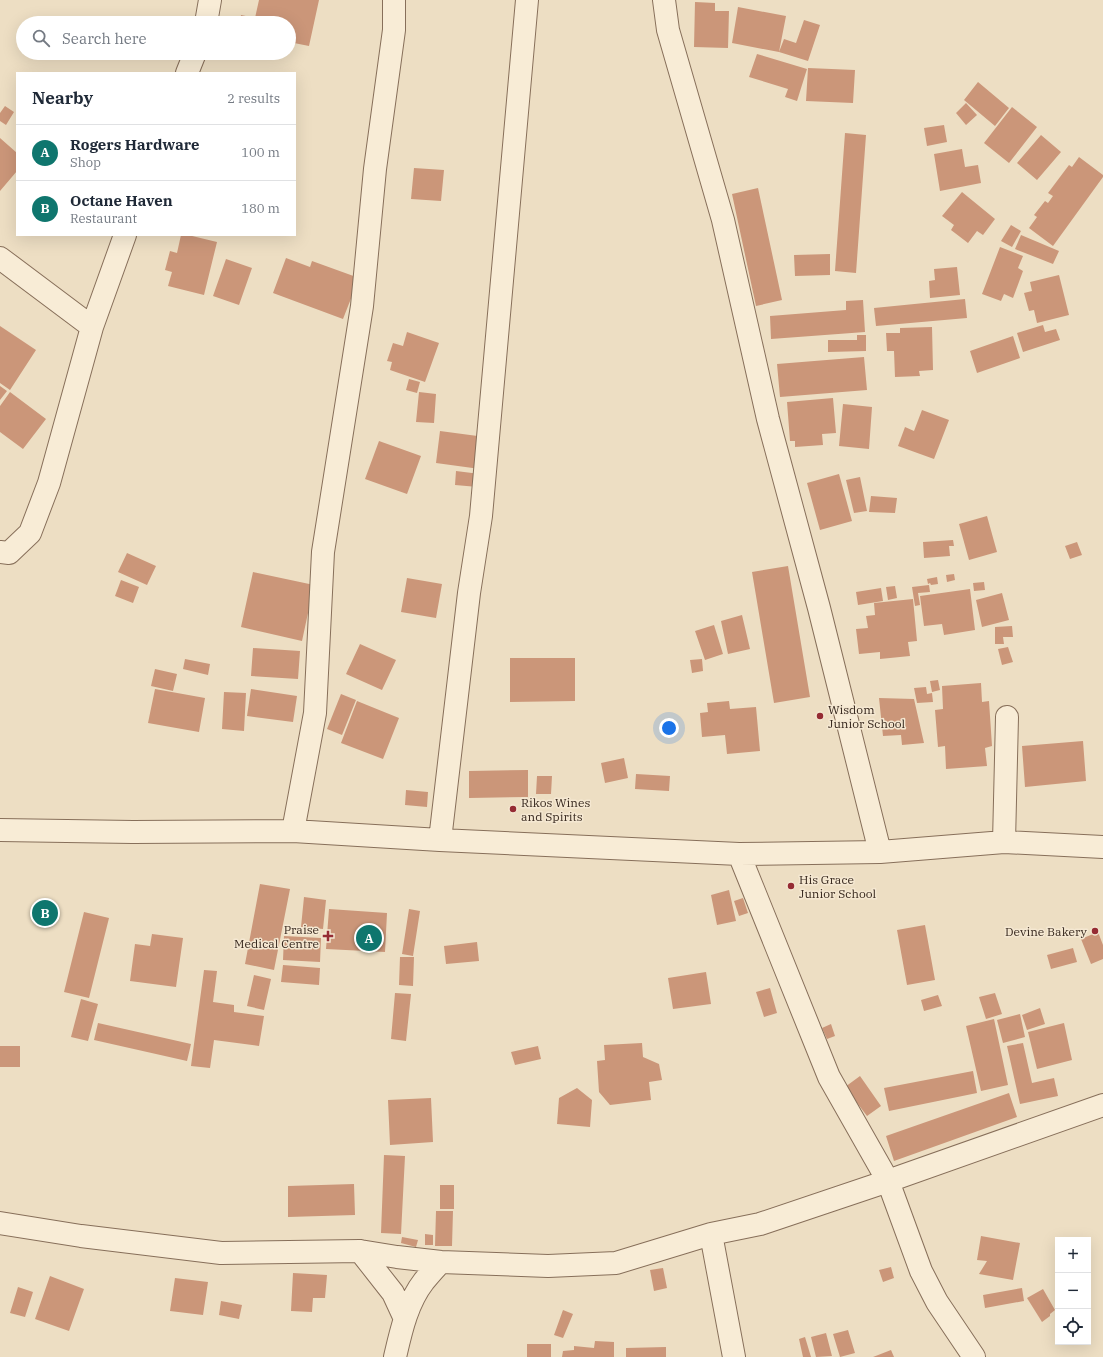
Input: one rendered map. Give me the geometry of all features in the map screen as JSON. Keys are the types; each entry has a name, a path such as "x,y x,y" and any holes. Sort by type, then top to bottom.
{"street":[{"path":"207,16 210,0"},
{"path":"293,831 315,714 323,552 362,306 375,169 394,30 394,0"},
{"path":"440,840 469,593 481,516 528,0"},
{"path":"664,0 668,30 723,220 768,419 819,608 880,852"},
{"path":"187,72 192,60"},
{"path":"0,552 9,553 30,533 49,483 92,327 125,236"},
{"path":"0,258 92,327"},
{"path":"1004,842 1007,716"},
{"path":"0,830 133,832 293,831 440,840 739,854 880,852 1004,842 1103,848"},
{"path":"739,854 829,1077 888,1181 921,1271 937,1302 974,1357"},
{"path":"0,1222 81,1236 221,1253 360,1251 441,1262 548,1266 616,1263 711,1234 760,1224 888,1181 1103,1105"},
{"path":"711,1234 734,1357"},
{"path":"360,1251 393,1293 405,1319"},
{"path":"395,1357 405,1319 414,1299 423,1282 441,1262"}],"building":[{"path":"259,0 319,0 309,46 296,43 296,16 255,16"},
{"path":"695,2 715,3 715,11 729,11 728,48 694,47"},
{"path":"738,7 786,16 779,52 732,43"},
{"path":"804,20 820,25 808,61 779,52 784,39 796,43"},
{"path":"757,54 807,69 797,101 785,97 788,89 749,77"},
{"path":"808,68 855,70 853,103 806,101"},
{"path":"978,82 1009,108 995,126 964,100"},
{"path":"966,103 977,115 966,125 956,113"},
{"path":"5,106 14,112 6,125 0,121 0,113"},
{"path":"1012,107 1037,127 1009,163 984,143"},
{"path":"944,125 947,142 927,146 924,128"},
{"path":"845,133 866,135 856,273 835,271"},
{"path":"1041,135 1061,152 1037,180 1017,163"},
{"path":"0,138 16,152 16,172 0,191"},
{"path":"962,149 965,167 978,165 981,183 940,191 934,154"},
{"path":"1079,157 1103,175 1103,177 1053,246 1029,228 1037,217 1034,215 1045,201 1048,203 1053,196 1048,193 1069,165 1072,167"},
{"path":"414,168 444,170 441,201 411,199"},
{"path":"758,188 782,300 756,306 732,194"},
{"path":"962,192 995,219 983,235 977,231 968,243 951,230 954,225 942,216"},
{"path":"1011,225 1021,231 1012,247 1001,241"},
{"path":"1021,235 1059,251 1053,264 1015,249"},
{"path":"181,236 192,236 217,242 204,295 168,286 172,272 165,270 170,251 177,253"},
{"path":"1000,247 1023,256 1018,268 1023,271 1013,298 1004,294 1001,301 982,294"},
{"path":"830,254 830,275 795,276 794,255"},
{"path":"286,258 310,267 312,261 359,278 343,319 273,293"},
{"path":"226,259 252,268 239,305 213,296"},
{"path":"957,267 960,295 930,298 929,281 935,280 934,269"},
{"path":"1059,275 1069,315 1037,323 1034,310 1029,311 1024,293 1032,291 1030,282"},
{"path":"965,299 967,318 876,326 874,308"},
{"path":"863,300 865,332 771,339 770,316 846,310 846,301"},
{"path":"1043,325 1045,332 1056,329 1060,340 1023,352 1017,333"},
{"path":"0,326 36,350 10,390 0,383"},
{"path":"932,327 933,370 919,371 920,376 895,377 894,351 887,351 886,333 900,333 900,328"},
{"path":"407,332 439,343 425,382 390,370 392,362 387,361 393,343 403,346"},
{"path":"857,335 866,335 866,351 828,352 828,340 857,340"},
{"path":"1013,336 1020,358 977,373 970,351"},
{"path":"864,357 867,390 780,397 777,364"},
{"path":"409,379 420,382 417,393 406,390"},
{"path":"0,386 7,391 0,400"},
{"path":"10,392 46,419 23,449 0,432 0,406"},
{"path":"419,392 436,394 434,423 416,422"},
{"path":"833,398 836,433 822,434 823,445 795,447 795,441 790,441 787,402"},
{"path":"843,404 872,407 869,449 839,446"},
{"path":"922,410 949,420 934,459 898,446 905,427 914,431"},
{"path":"440,431 485,437 480,469 436,463"},
{"path":"379,441 421,456 407,494 365,479"},
{"path":"456,471 480,474 478,487 455,485"},
{"path":"839,474 852,521 820,530 807,483"},
{"path":"860,477 867,511 854,513 846,480"},
{"path":"871,496 897,498 895,513 869,512"},
{"path":"987,516 997,552 969,560 959,524"},
{"path":"953,540 954,546 949,546 950,556 924,558 923,542"},
{"path":"1077,542 1082,555 1070,559 1065,546"},
{"path":"127,553 156,566 147,585 118,572"},
{"path":"788,566 810,697 774,703 752,572"},
{"path":"253,572 314,585 302,641 241,627"},
{"path":"954,574 955,580 947,582 946,575"},
{"path":"937,577 938,584 928,584 927,579"},
{"path":"407,578 442,584 436,618 401,612"},
{"path":"121,580 139,587 133,603 115,596"},
{"path":"984,582 985,590 974,591 973,583"},
{"path":"929,585 930,592 918,593 920,605 915,606 912,587"},
{"path":"895,586 897,598 888,600 886,587"},
{"path":"881,588 883,601 858,605 856,592"},
{"path":"970,589 975,630 944,635 942,624 924,626 920,596"},
{"path":"1002,593 1009,620 982,627 976,600"},
{"path":"913,599 917,641 908,642 910,656 880,659 880,652 859,654 856,629 868,628 866,616 875,615 874,603"},
{"path":"742,615 750,649 728,654 721,621"},
{"path":"714,625 723,654 705,660 695,631"},
{"path":"1012,626 1013,637 1003,637 1004,644 995,644 995,627"},
{"path":"360,644 396,660 382,690 346,674"},
{"path":"1008,647 1013,662 1002,665 998,649"},
{"path":"253,648 300,651 298,679 251,676"},
{"path":"510,658 575,658 575,701 510,702"},
{"path":"185,659 210,664 208,675 183,669"},
{"path":"702,659 703,671 692,673 690,660"},
{"path":"155,669 177,674 173,691 151,686"},
{"path":"938,680 940,690 932,692 930,681"},
{"path":"981,683 982,702 989,701 992,746 985,748 987,766 946,769 945,746 938,747 935,710 943,709 942,686"},
{"path":"926,687 927,694 932,693 933,702 917,703 914,688"},
{"path":"155,689 205,698 199,732 148,723"},
{"path":"251,689 297,696 293,722 247,716"},
{"path":"224,692 246,693 244,731 222,729"},
{"path":"341,694 356,700 342,735 327,729"},
{"path":"879,698 914,699 924,743 902,745 901,735 883,736"},
{"path":"357,701 399,718 383,759 341,743"},
{"path":"729,701 730,709 756,707 760,751 727,754 725,735 702,737 700,713 708,712 707,703"},
{"path":"1083,741 1086,781 1025,787 1022,746"},
{"path":"624,758 628,778 605,783 601,763"},
{"path":"528,770 528,797 469,798 469,771"},
{"path":"636,774 670,776 669,791 635,789"},
{"path":"537,776 552,776 551,794 536,794"},
{"path":"406,790 428,792 427,807 405,805"},
{"path":"260,884 290,889 274,970 245,964"},
{"path":"729,890 736,921 717,925 711,895"},
{"path":"304,897 326,900 323,929 301,927"},
{"path":"743,898 748,913 739,916 734,901"},
{"path":"329,909 387,913 385,952 326,949"},
{"path":"409,909 420,911 413,956 402,954"},
{"path":"84,912 109,918 89,998 64,992"},
{"path":"925,925 935,980 907,985 897,930"},
{"path":"1098,932 1103,945 1103,959 1091,964 1081,939"},
{"path":"152,934 183,938 176,987 130,981 135,944 150,946"},
{"path":"284,936 321,938 320,962 283,960"},
{"path":"477,942 479,961 446,964 444,946"},
{"path":"1073,948 1077,962 1051,969 1047,955"},
{"path":"400,957 414,957 413,986 399,985"},
{"path":"283,965 320,968 319,985 281,982"},
{"path":"204,970 217,971 213,1002 234,1005 234,1012 264,1016 259,1046 214,1040 210,1068 191,1066"},
{"path":"706,972 711,1004 673,1009 668,978"},
{"path":"254,975 271,979 264,1010 247,1006"},
{"path":"770,988 777,1013 764,1017 756,992"},
{"path":"395,993 411,994 406,1041 391,1039"},
{"path":"995,993 1002,1014 986,1019 979,997"},
{"path":"938,995 942,1006 924,1011 921,1000"},
{"path":"81,999 98,1004 88,1041 71,1037"},
{"path":"1040,1008 1045,1024 1027,1030 1022,1015"},
{"path":"1020,1014 1025,1037 1003,1043 997,1020"},
{"path":"994,1019 1008,1085 981,1091 966,1026"},
{"path":"98,1023 191,1044 187,1061 94,1040"},
{"path":"1064,1023 1072,1060 1037,1069 1028,1032"},
{"path":"831,1024 835,1036 827,1039 822,1028"},
{"path":"642,1043 643,1057 659,1064 662,1080 649,1082 651,1100 610,1105 599,1092 597,1061 605,1060 604,1045"},
{"path":"1023,1043 1032,1083 1054,1078 1058,1096 1020,1104 1007,1046"},
{"path":"0,1046 20,1046 20,1067 0,1067"},
{"path":"538,1046 541,1059 515,1065 511,1052"},
{"path":"973,1071 977,1093 889,1111 884,1088"},
{"path":"860,1076 881,1106 867,1116 845,1087"},
{"path":"577,1088 592,1100 590,1127 557,1124 559,1098"},
{"path":"1009,1093 1017,1117 894,1161 886,1136"},
{"path":"431,1098 433,1142 390,1145 388,1100"},
{"path":"384,1155 405,1156 401,1234 381,1233"},
{"path":"354,1184 355,1215 288,1217 288,1186"},
{"path":"440,1185 454,1185 454,1209 440,1209"},
{"path":"436,1211 453,1211 452,1246 435,1246"},
{"path":"425,1234 433,1235 433,1245 425,1245"},
{"path":"981,1236 1020,1243 1013,1280 979,1274 987,1261 977,1260"},
{"path":"402,1237 418,1240 416,1247 401,1243"},
{"path":"891,1267 894,1278 883,1282 879,1270"},
{"path":"663,1268 667,1288 654,1291 650,1270"},
{"path":"293,1273 327,1275 325,1298 313,1298 312,1312 291,1311"},
{"path":"50,1276 84,1289 69,1331 35,1319"},
{"path":"175,1278 208,1282 203,1315 170,1311"},
{"path":"18,1287 33,1292 25,1317 10,1313"},
{"path":"1022,1288 1024,1301 985,1308 983,1295"},
{"path":"1043,1289 1055,1310 1042,1322 1027,1298"},
{"path":"221,1301 242,1305 239,1319 219,1315"},
{"path":"563,1310 573,1314 563,1338 554,1335"},
{"path":"848,1330 855,1353 840,1357 833,1334"},
{"path":"826,1333 832,1356 816,1357 811,1337"},
{"path":"805,1337 811,1357 803,1357 799,1339"},
{"path":"595,1341 614,1342 614,1357 562,1357 563,1351 574,1350 574,1346 594,1348"},
{"path":"527,1344 551,1344 551,1357 527,1357"},
{"path":"666,1347 666,1357 626,1357 626,1348"},
{"path":"891,1350 894,1357 873,1357"}],"place":[{"name":"Wisdom Junior School","path":"820,716"},
{"name":"Rikos Wines and Spirits","path":"513,809"},
{"name":"His Grace Junior School","path":"791,886"},
{"name":"Octane Haven","path":"45,913"},
{"name":"Devine Bakery","path":"1095,931"},
{"name":"Praise Medical Centre","path":"328,936"},
{"name":"Rogers Hardware","path":"369,938"}]}
